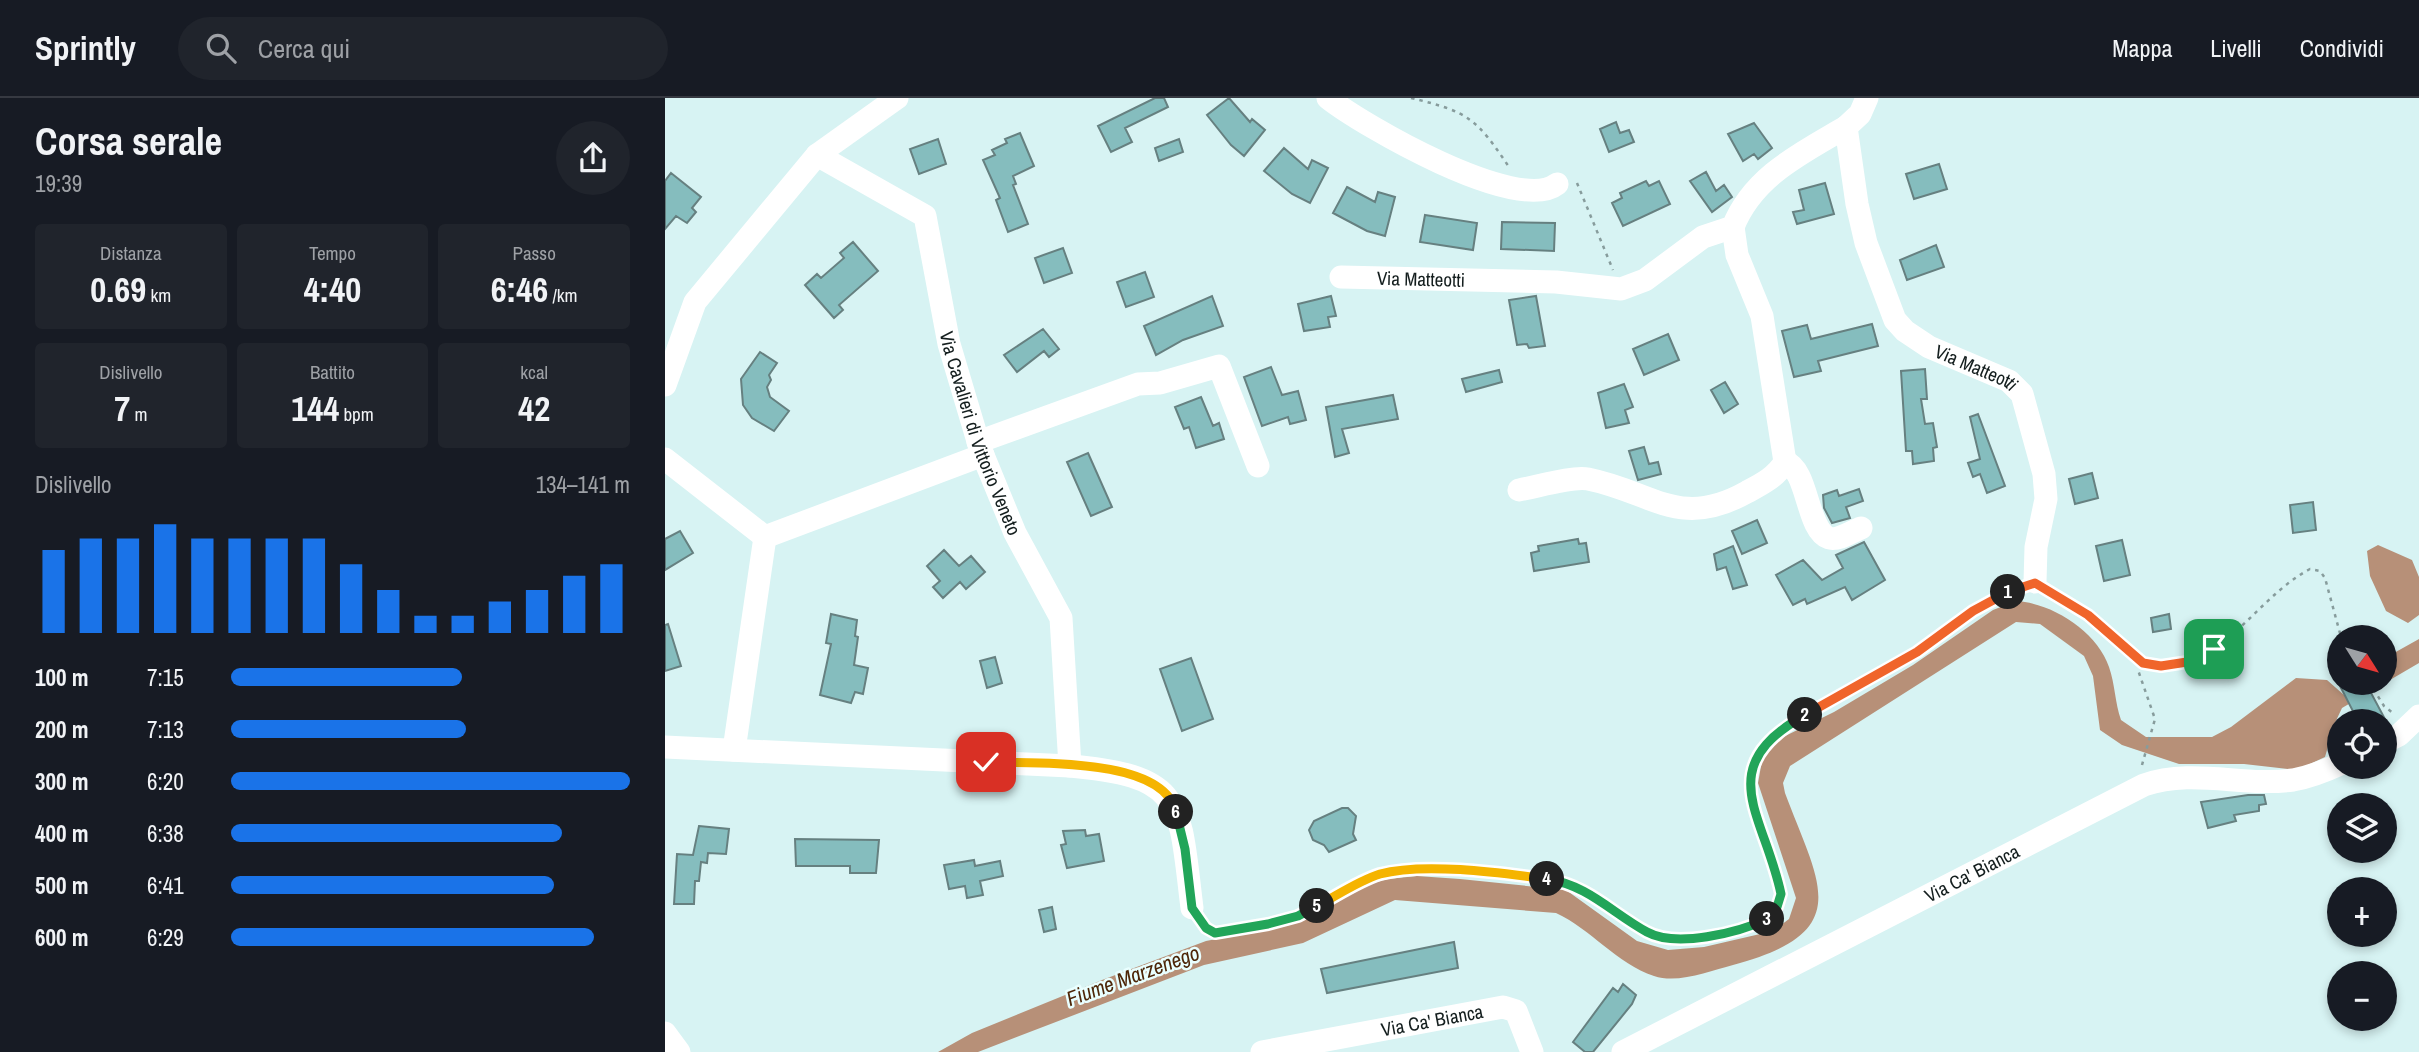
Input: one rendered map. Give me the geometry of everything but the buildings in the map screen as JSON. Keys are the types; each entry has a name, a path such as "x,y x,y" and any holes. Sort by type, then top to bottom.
{"street":[{"path":"665,385 695,302 817,155 897,98"},
{"path":"1328,98 1396,143 1448,167 1531,190 1548,190 1557,184"},
{"path":"1861,528 1834,538 1826,536 1818,527 1795,469 1785,462 1762,316 1737,255 1734,227 1746,205 1779,167 1846,127 1860,114 1867,98"},
{"name":"Via Matteotti","path":"1846,127 1857,204 1866,243 1895,320 1905,331 1929,347 2009,381 2022,394 2044,474 2046,499 2036,547 2035,583"},
{"name":"Via Cavalieri di Vittorio Veneto","path":"817,155 925,216 949,344 980,449 1015,533 1061,618 1070,765"},
{"name":"Via Matteotti","path":"1342,277 1556,282 1615,290 1639,284 1703,237 1734,227"},
{"path":"765,537 1138,384 1160,383 1219,366 1258,466"},
{"path":"665,459 765,537"},
{"path":"1519,490 1586,479 1660,503 1693,510 1710,509 1723,506 1769,480 1785,462"},
{"path":"734,750 765,537"},
{"path":"2397,733 2414,720"},
{"path":"665,747 1070,765 1118,770 1162,789 1175,806 1185,849 1192,908"},
{"name":"Via Ca' Bianca","path":"1623,1052 2144,785 2160,779 2291,780 2327,768"},
{"name":"Via Ca' Bianca","path":"1262,1052 1503,1007 1515,1011 1532,1052"},
{"path":"665,1033 679,1052"}],"path":[{"path":"1192,908 1206,928 1215,933 1298,916 1380,874 1410,870 1448,871 1500,873 1577,886 1648,932 1663,938 1692,939 1755,925 1770,918 1781,894 1751,798 1755,757 1764,744 1780,729 1917,652 1973,611 2002,594 2035,583 2088,615 2143,663 2161,666 2187,662 2214,649 2240,631 2284,588 2309,569 2320,571 2325,578 2338,625"},
{"path":"2143,663 2138,670 2155,719 2143,763"},
{"path":"2377,695 2384,706 2414,720"}],"water":[{"path":"2378,545 2412,560 2419,577 2419,615 2408,623 2386,611 2370,576 2367,551"},
{"name":"Fiume Marzenego","path":"2016,601 2030,603 2058,613 2084,631 2103,654 2109,667 2121,720 2146,737 2212,737 2231,727 2296,678 2327,680 2327,695 2364,695 2342,709 2327,709 2325,757 2297,770 2244,764 2179,764 2122,745 2100,730 2093,676 2084,656 2040,624 2016,622 1790,766 1783,783 1785,793 1809,854 1816,879 1818,901 1813,920 1798,937 1772,952 1694,976 1663,978 1641,971 1556,913 1395,900 1303,943 1204,965 978,1052 938,1052 972,1033 1102,980 1206,941 1289,925 1369,884 1388,879 1417,876 1566,890 1637,941 1668,950 1704,947 1773,931 1789,919 1796,898 1758,783 1763,755 1775,741 1834,712 1913,665 1993,610"},
{"name":"Fiume Marzenego","path":"2419,639 2419,663 2397,676 2397,651"}],"route":[{"path":"986,762 1118,770 1162,789 1175,806 1185,849 1192,908 1206,928 1215,933 1298,916 1380,874 1410,870 1500,873 1554,880 1589,892 1648,932 1663,938 1692,939 1755,925 1770,918 1777,907 1781,894 1778,879 1751,798 1751,776 1755,757 1764,744 1780,729 1917,652 1973,611 2002,594 2035,583 2088,615 2143,663 2161,666 2187,662 2214,649"}]}
